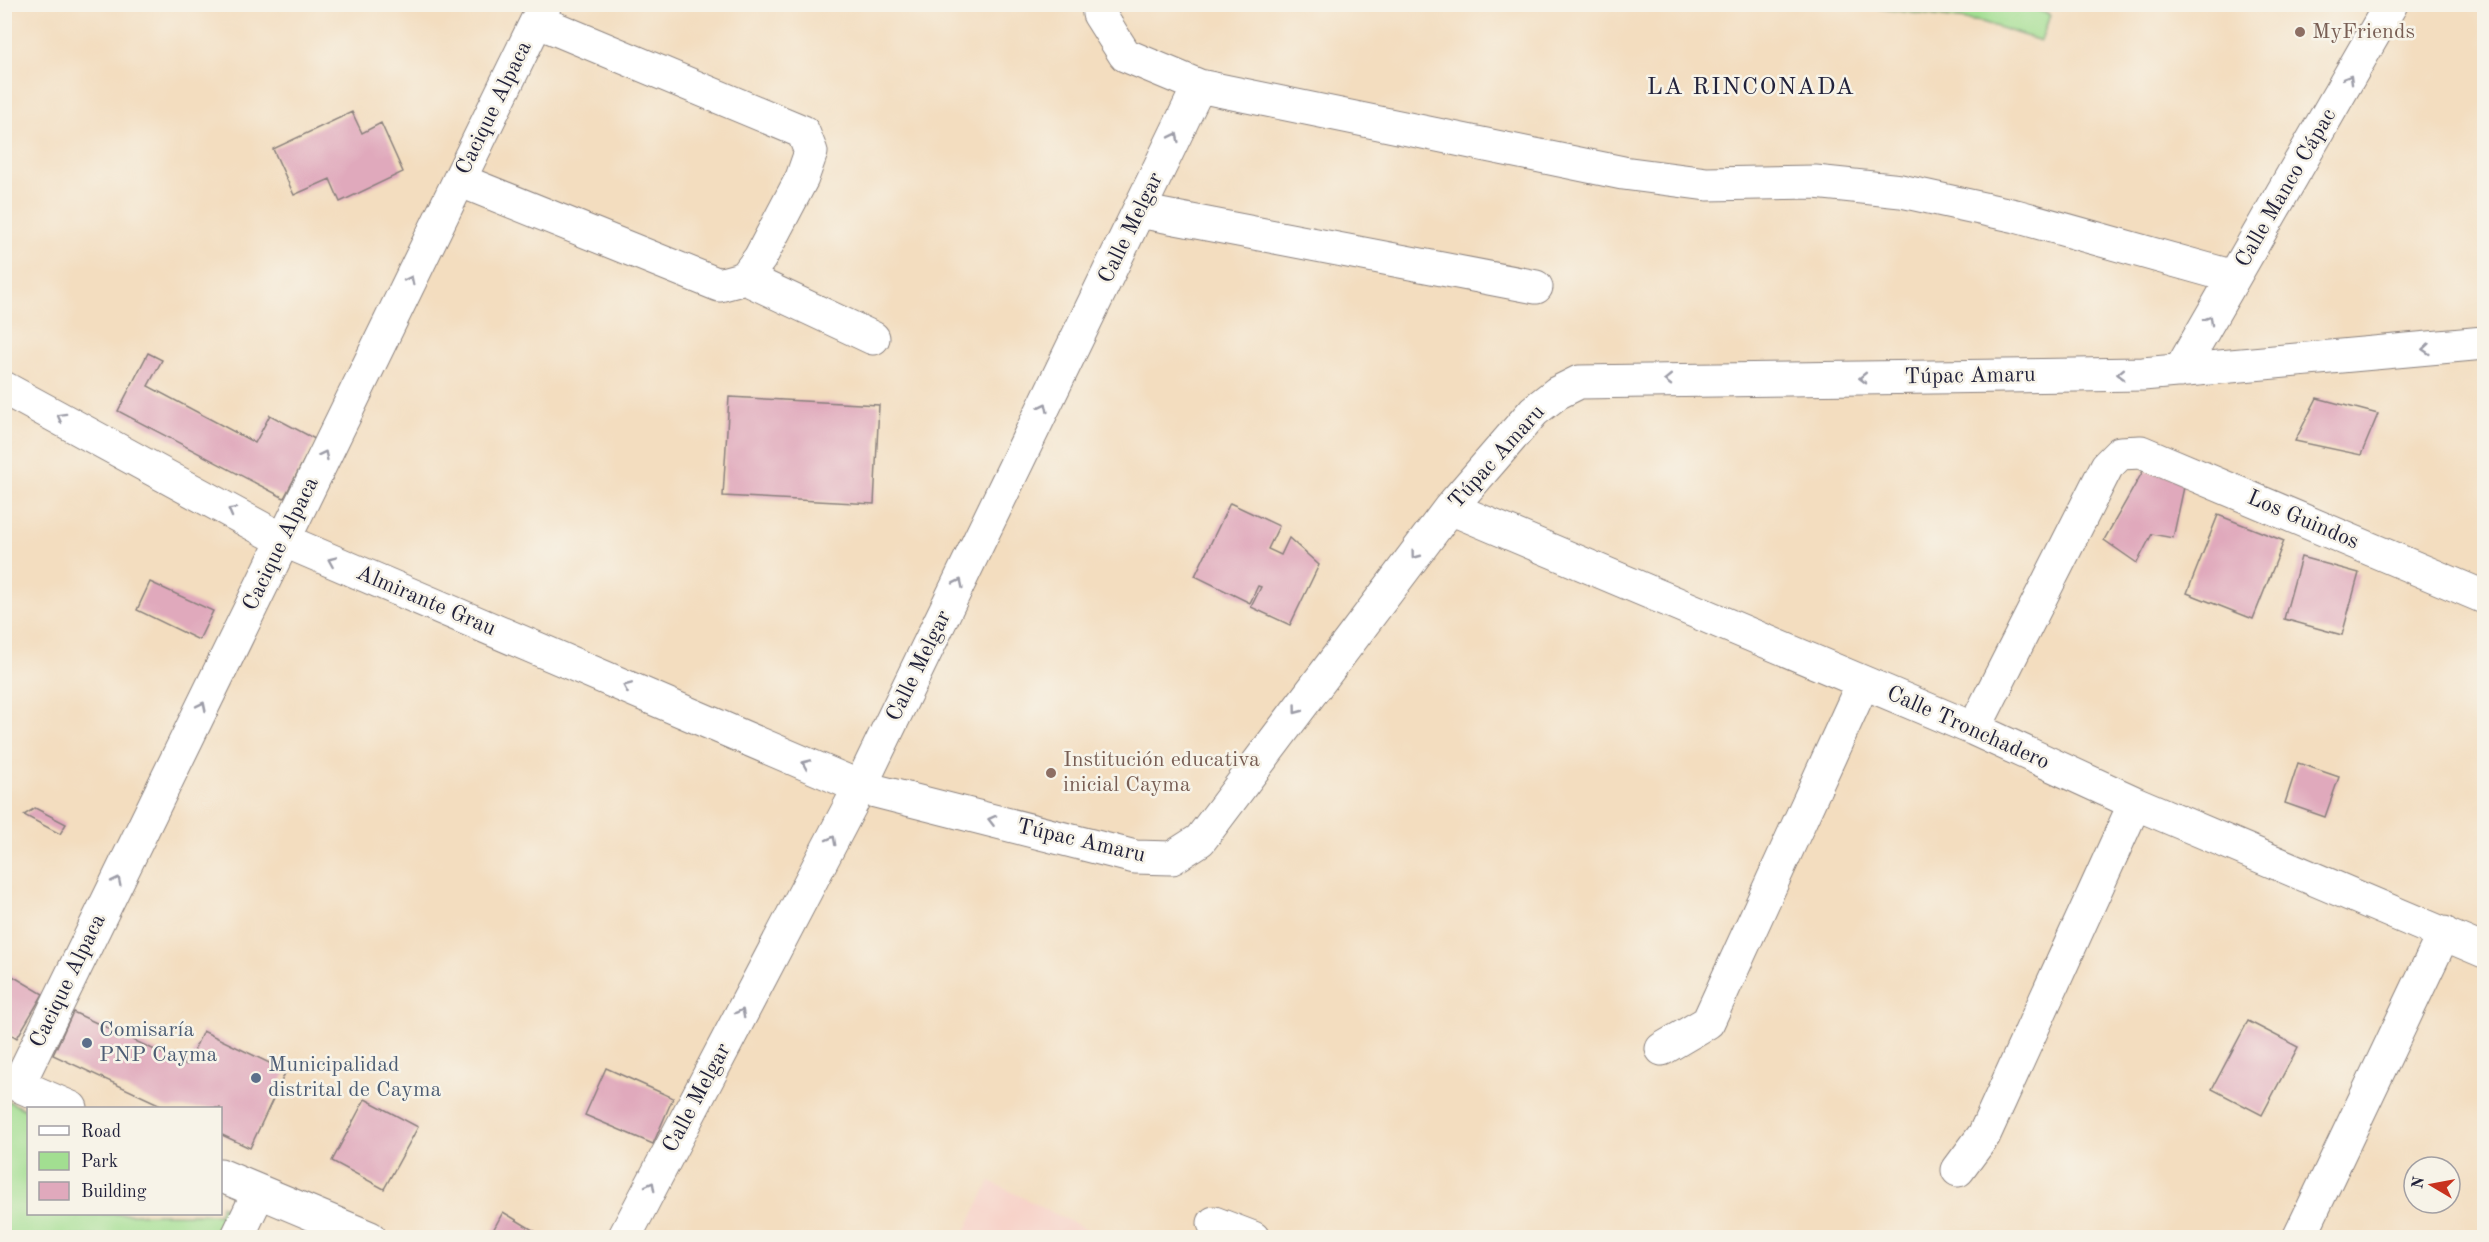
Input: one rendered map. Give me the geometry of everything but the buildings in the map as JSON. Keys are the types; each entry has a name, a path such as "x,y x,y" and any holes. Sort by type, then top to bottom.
{"street":[{"path":"1098,4 1099,14 1125,55 1199,87 1623,173 1707,184 1815,182 1901,191 2016,216 2234,277"},
{"name":"Calle Manco Cápac","path":"2180,371 2391,4"},
{"path":"459,180 719,285 745,278 760,258 802,178 811,152 803,132 541,13"},
{"name":"Cacique Alpaca","path":"11,1082 283,540 541,13"},
{"name":"Calle Melgar","path":"624,1238 860,787 1199,87"},
{"path":"1139,211 1536,287"},
{"path":"745,278 873,338"},
{"name":"Túpac Amaru","path":"860,787 1135,857 1172,858 1200,840 1450,508 1534,411 1557,393 1580,382 2143,374 2484,343"},
{"name":"Almirante Grau","path":"4,388 283,540 860,787"},
{"name":"Los Guindos","path":"1974,729 2107,466 2120,453 2141,452 2484,597"},
{"name":"Calle Tronchadero","path":"1450,508 1974,729 2135,803 2484,951"},
{"path":"1662,1049 1708,1023 1863,683"},
{"path":"1958,1170 1984,1135 2135,803"},
{"path":"2299,1238 2444,933"},
{"path":"11,1082 69,1107"},
{"path":"222,1176 370,1238"},
{"path":"237,1238 260,1192"},
{"path":"1214,1223 1253,1238"}],"shaded area":[{"path":"990,1181 1101,1237 962,1237"}],"green space":[{"path":"1852,5 2025,5 2050,15 2041,41 1982,22"},
{"path":"4,1099 27,1110 27,1215 222,1215 222,1205 228,1208 214,1237 5,1237"}],"place":[{"name":"MyFriends","path":"2300,32"},
{"name":"Institución educativa inicial Cayma","path":"1051,773"},
{"name":"Comisaría PNP Cayma","path":"87,1043"},
{"name":"Municipalidad distrital de Cayma","path":"256,1078"}],"district":[{"name":"LA RINCONADA","path":"1751,88"}]}
